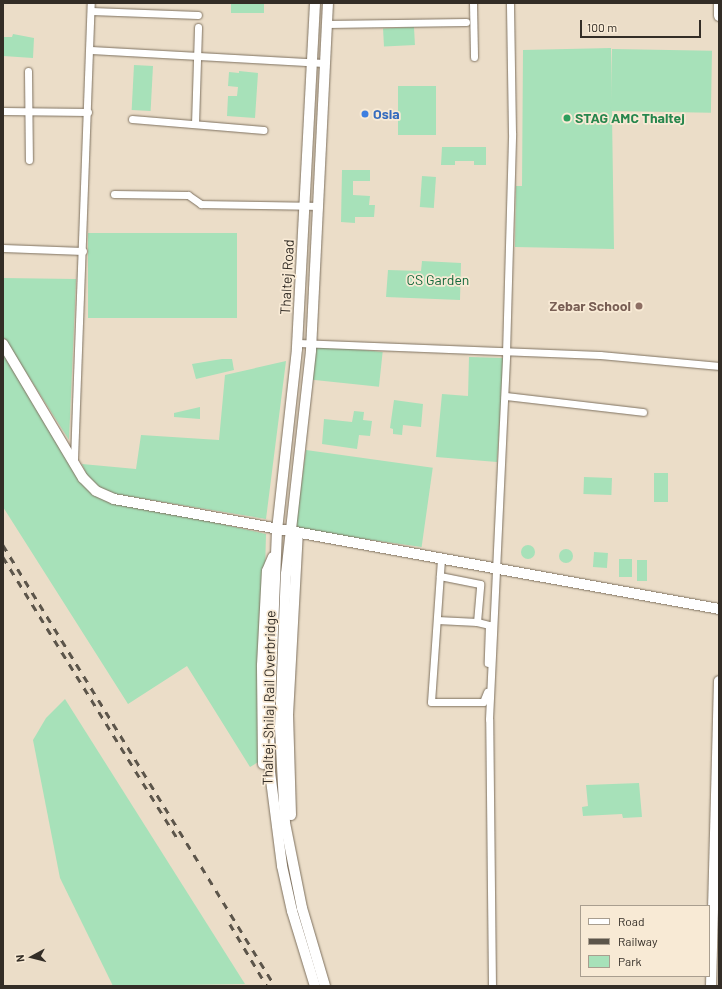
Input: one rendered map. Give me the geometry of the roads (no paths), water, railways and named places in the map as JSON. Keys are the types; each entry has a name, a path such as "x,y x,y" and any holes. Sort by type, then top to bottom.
{"street":[{"path":"74,459 83,251 91,3"},
{"name":"Thaltej Road","path":"276,550 298,343 315,3"},
{"name":"Thaltej Road","path":"288,550 294,533 312,344 328,3"},
{"path":"473,3 474,57"},
{"path":"492,986 489,719 498,569 505,396 512,133 510,3"},
{"path":"719,3 719,16"},
{"path":"91,11 198,15"},
{"path":"327,24 466,22"},
{"path":"195,124 198,27"},
{"path":"90,50 325,63"},
{"path":"28,71 30,160"},
{"path":"3,111 88,112"},
{"path":"132,120 264,130"},
{"path":"114,194 188,195 201,204 304,207 318,206"},
{"path":"3,248 83,251"},
{"path":"298,343 506,353 600,355 719,366"},
{"path":"3,344 74,459 83,478 96,491 114,499 294,533 719,608"},
{"path":"505,396 643,412"},
{"path":"294,533 289,671 288,782 292,834 298,870 326,986"},
{"path":"276,550 267,571 266,586 261,729 264,773 272,840 287,911 311,986"},
{"name":"Thaltej-Shilaj Rail Overbridge","path":"276,550 269,730 270,780 282,866 292,911 315,986"},
{"name":"Thaltej-Shilaj Rail Overbridge","path":"288,550 280,727 282,792 302,908 326,986"},
{"path":"436,620 477,622 489,625 485,700 434,703 430,698 436,620 440,576 441,559"},
{"path":"440,576 480,584 477,622"},
{"path":"711,986 719,681"}],"railway":[{"path":"3,545 275,986"},
{"path":"3,557 177,838"},
{"path":"230,924 267,986"}],"place":[{"name":"Osia","path":"365,114"},
{"name":"STAG AMC Thaltej","path":"567,118"},
{"name":"Zebar School","path":"639,306"}],"park label":[{"name":"CS Garden","path":"438,280"}]}
